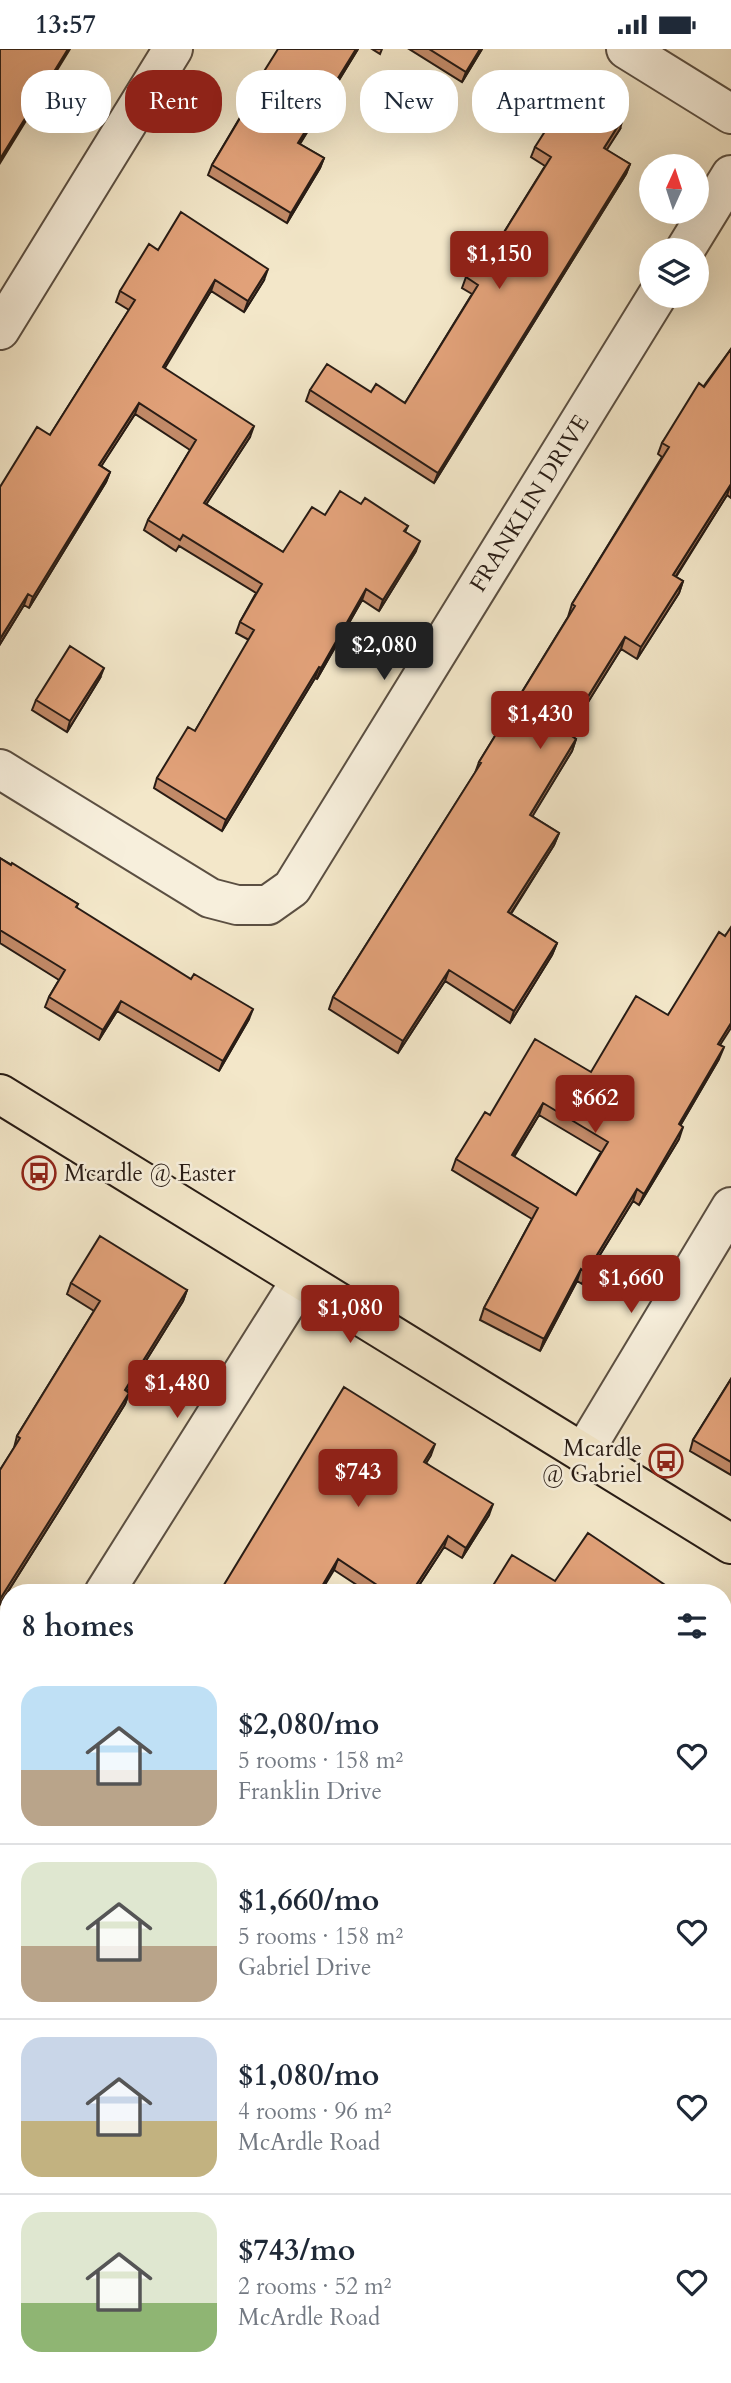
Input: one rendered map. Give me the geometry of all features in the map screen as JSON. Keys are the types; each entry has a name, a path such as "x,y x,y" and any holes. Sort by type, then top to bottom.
{"main road":[{"path":"0,1094 731,1544"}],"street":[{"path":"0,330 173,49"},
{"path":"626,49 731,114"},
{"path":"692,238 731,175"},
{"name":"FRANKLIN DRIVE","path":"0,769 210,898 237,905 268,905 292,888 650,308"},
{"path":"583,1453 731,1207"},
{"path":"110,1584 301,1280"}],"building":[{"path":"0,49 68,49 55,70 21,70 21,125 0,159"},
{"path":"278,49 356,49 343,70 265,70"},
{"path":"429,49 480,49 466,72"},
{"path":"236,125 236,133 304,133 298,143 324,158 291,213 212,165"},
{"path":"544,133 614,133 604,148 630,164 438,473 310,390 327,364 371,392 376,384 405,403 478,285 466,277 486,245 493,250 551,157 535,147"},
{"path":"181,212 268,269 248,301 215,280 163,367 254,426 204,503 283,552 312,507 325,515 340,491 361,504 365,498 408,526 404,531 420,541 383,600 366,589 321,668 319,667 226,820 157,778 188,727 195,731 254,630 240,622 262,584 183,535 180,540 148,520 196,440 139,403 99,465 110,472 33,597 28,594 0,639 0,487 37,427 50,435 135,300 120,291 149,244 158,250"},
{"path":"731,349 731,484 673,575 683,581 641,647 625,637 566,732 576,739 530,815 559,833 508,912 557,943 514,1011 449,970 403,1041 333,997 481,763 479,762 575,606 572,604 669,447 662,443 699,383 704,387"},
{"path":"70,646 104,668 70,721 36,700"},
{"path":"0,858 78,904 76,907 191,979 194,974 253,1009 223,1061 121,1001 103,1030 49,997 65,970 0,930"},
{"path":"731,927 731,1023 718,1044 724,1047 679,1124 683,1127 644,1194 637,1189 586,1273 581,1269 544,1339 484,1308 538,1208 456,1159 485,1112 490,1115 535,1039 591,1072 636,996 668,1015 719,932 725,936","holes":["543,1103 608,1142 576,1195 512,1155"]},
{"path":"100,1236 187,1290 125,1390 129,1393 9,1584 0,1584 0,1470 20,1438 17,1436 100,1301 71,1283"},
{"path":"731,1379 731,1462 693,1440"},
{"path":"344,1387 435,1444 424,1462 493,1504 466,1548 448,1536 417,1584 376,1584 338,1559 323,1584 224,1584"},
{"path":"588,1533 664,1584 494,1584 512,1555 555,1581"}],"place":[{"name":"Mcardle @ Easter","path":"39,1173"},
{"name":"Mcardle @ Gabriel","path":"666,1461"}]}
